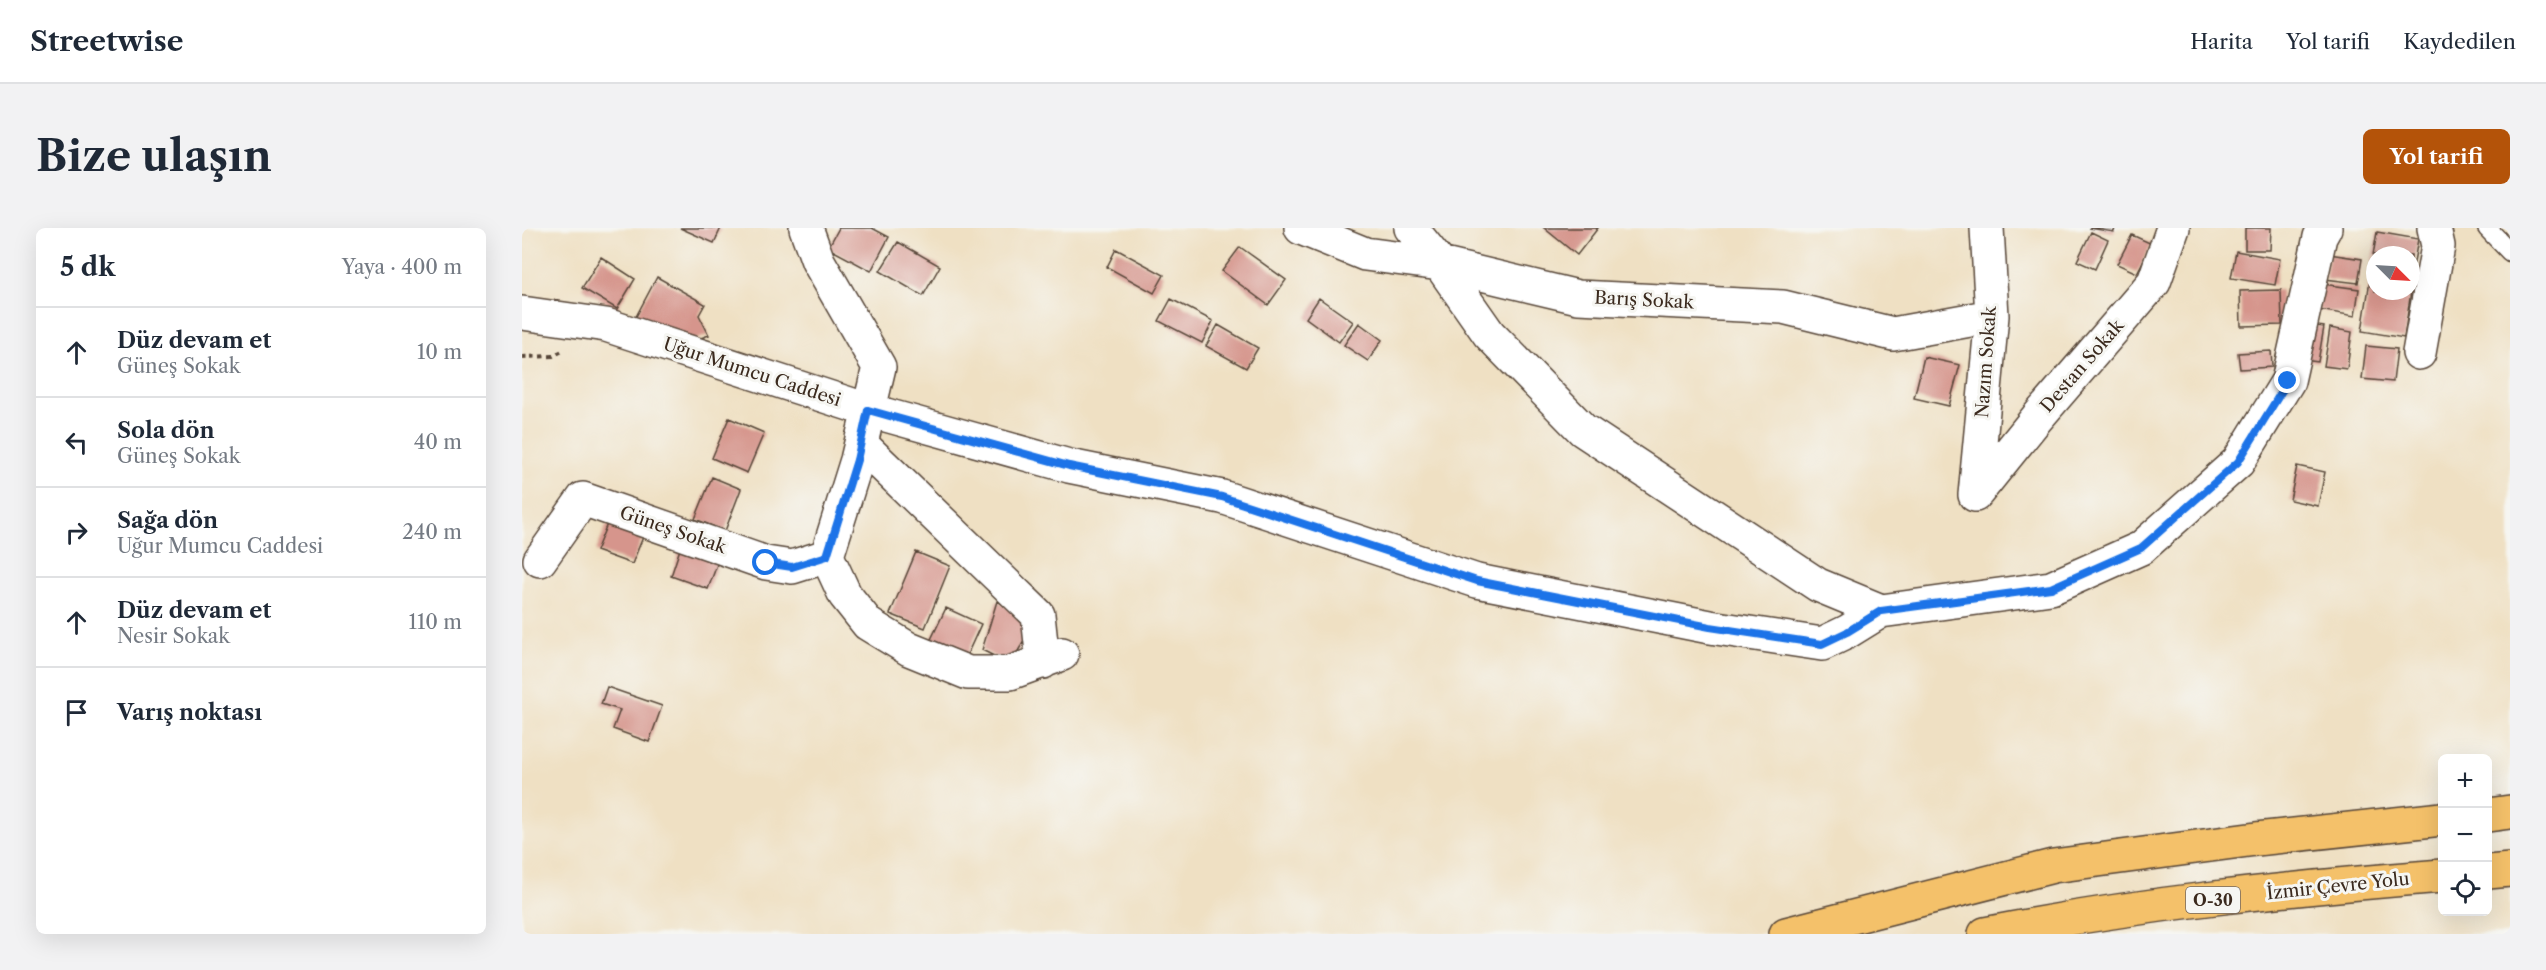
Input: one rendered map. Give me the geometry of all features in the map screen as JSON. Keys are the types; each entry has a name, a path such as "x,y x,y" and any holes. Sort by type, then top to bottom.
{"highway":[{"path":"2492,814 2510,812"},
{"path":"1786,934 2053,866 2256,839 2438,819"},
{"path":"2492,872 2510,870"},
{"name":"İzmir Çevre Yolu","path":"1985,934 2039,923 2299,888 2438,876"}],"street":[{"path":"806,228 818,261 879,367 861,444 827,556 845,595 868,624 909,650 968,673 1010,673 1052,658 1038,615 861,444"},
{"name":"Barış Sokak","path":"1301,228 1365,254 1440,264 1578,297 1783,307 1893,334 1992,316"},
{"path":"1411,228 1440,264 1489,334 1583,430 1818,585 1881,611 2051,588 2141,548 2238,462 2288,381 2320,237 2325,228"},
{"name":"Nazım Sokak","path":"1975,495 1992,316 1987,228"},
{"name":"Destan Sokak","path":"1975,495 2037,418 2154,282 2172,228"},
{"path":"2419,353 2438,246 2434,228"},
{"name":"Uğur Mumcu Caddesi","path":"522,313 606,325 868,410 1069,466 1222,497 1488,583 1710,627 1822,644 1881,611"},
{"name":"Güneş Sokak","path":"540,560 583,499 766,563 792,567 827,556"}],"lane":[{"path":"2487,228 2510,252"}],"building":[{"path":"680,228 721,228 714,243"},
{"path":"839,228 872,228 889,237 871,271 828,248"},
{"path":"1544,228 1598,228 1577,255"},
{"path":"2089,228 2115,228 2114,232"},
{"path":"2245,228 2271,228 2270,250 2245,250"},
{"path":"2091,232 2108,240 2095,269 2077,261"},
{"path":"2377,232 2418,239 2417,246 2375,246"},
{"path":"2132,235 2152,244 2137,273 2117,264"},
{"path":"898,242 940,266 923,296 880,271"},
{"path":"1240,247 1286,280 1268,305 1222,271"},
{"path":"1116,249 1164,275 1154,293 1107,267"},
{"path":"2236,251 2280,259 2275,285 2231,278"},
{"path":"2329,254 2362,259 2358,283 2325,279"},
{"path":"601,257 635,279 617,309 582,288"},
{"path":"657,277 705,304 699,315 709,335 684,344 630,328"},
{"path":"2322,284 2359,289 2355,316 2318,310"},
{"path":"2281,290 2282,325 2241,326 2240,291"},
{"path":"1319,298 1353,322 1339,342 1306,318"},
{"path":"1171,299 1213,321 1202,343 1159,321"},
{"path":"2367,300 2410,300 2404,338 2362,331"},
{"path":"1359,323 1382,340 1368,361 1344,345"},
{"path":"1218,325 1258,348 1246,368 1206,346"},
{"path":"2310,325 2324,327 2318,362 2304,360"},
{"path":"2330,328 2352,332 2347,369 2324,366"},
{"path":"2366,346 2397,349 2393,382 2362,379"},
{"path":"2271,351 2272,367 2240,369 2238,353"},
{"path":"1924,357 1960,365 1949,406 1914,398"},
{"path":"729,418 764,433 747,473 712,458"},
{"path":"2297,466 2325,472 2318,506 2290,500"},
{"path":"712,477 741,489 725,531 695,519"},
{"path":"607,524 643,537 632,564 596,551"},
{"path":"681,546 719,559 708,589 671,576"},
{"path":"916,552 950,566 925,628 890,614"},
{"path":"997,601 1016,611 1034,625 1010,664 982,650"},
{"path":"946,608 981,624 961,668 925,652"},
{"path":"607,687 662,706 649,742 613,729 620,710 601,704"}],"route":[{"path":"766,563 792,567 827,556 857,460 868,410 1069,466 1222,497 1477,581 1710,627 1822,644 1881,611 2051,588 2141,548 2238,462 2288,381"}]}
